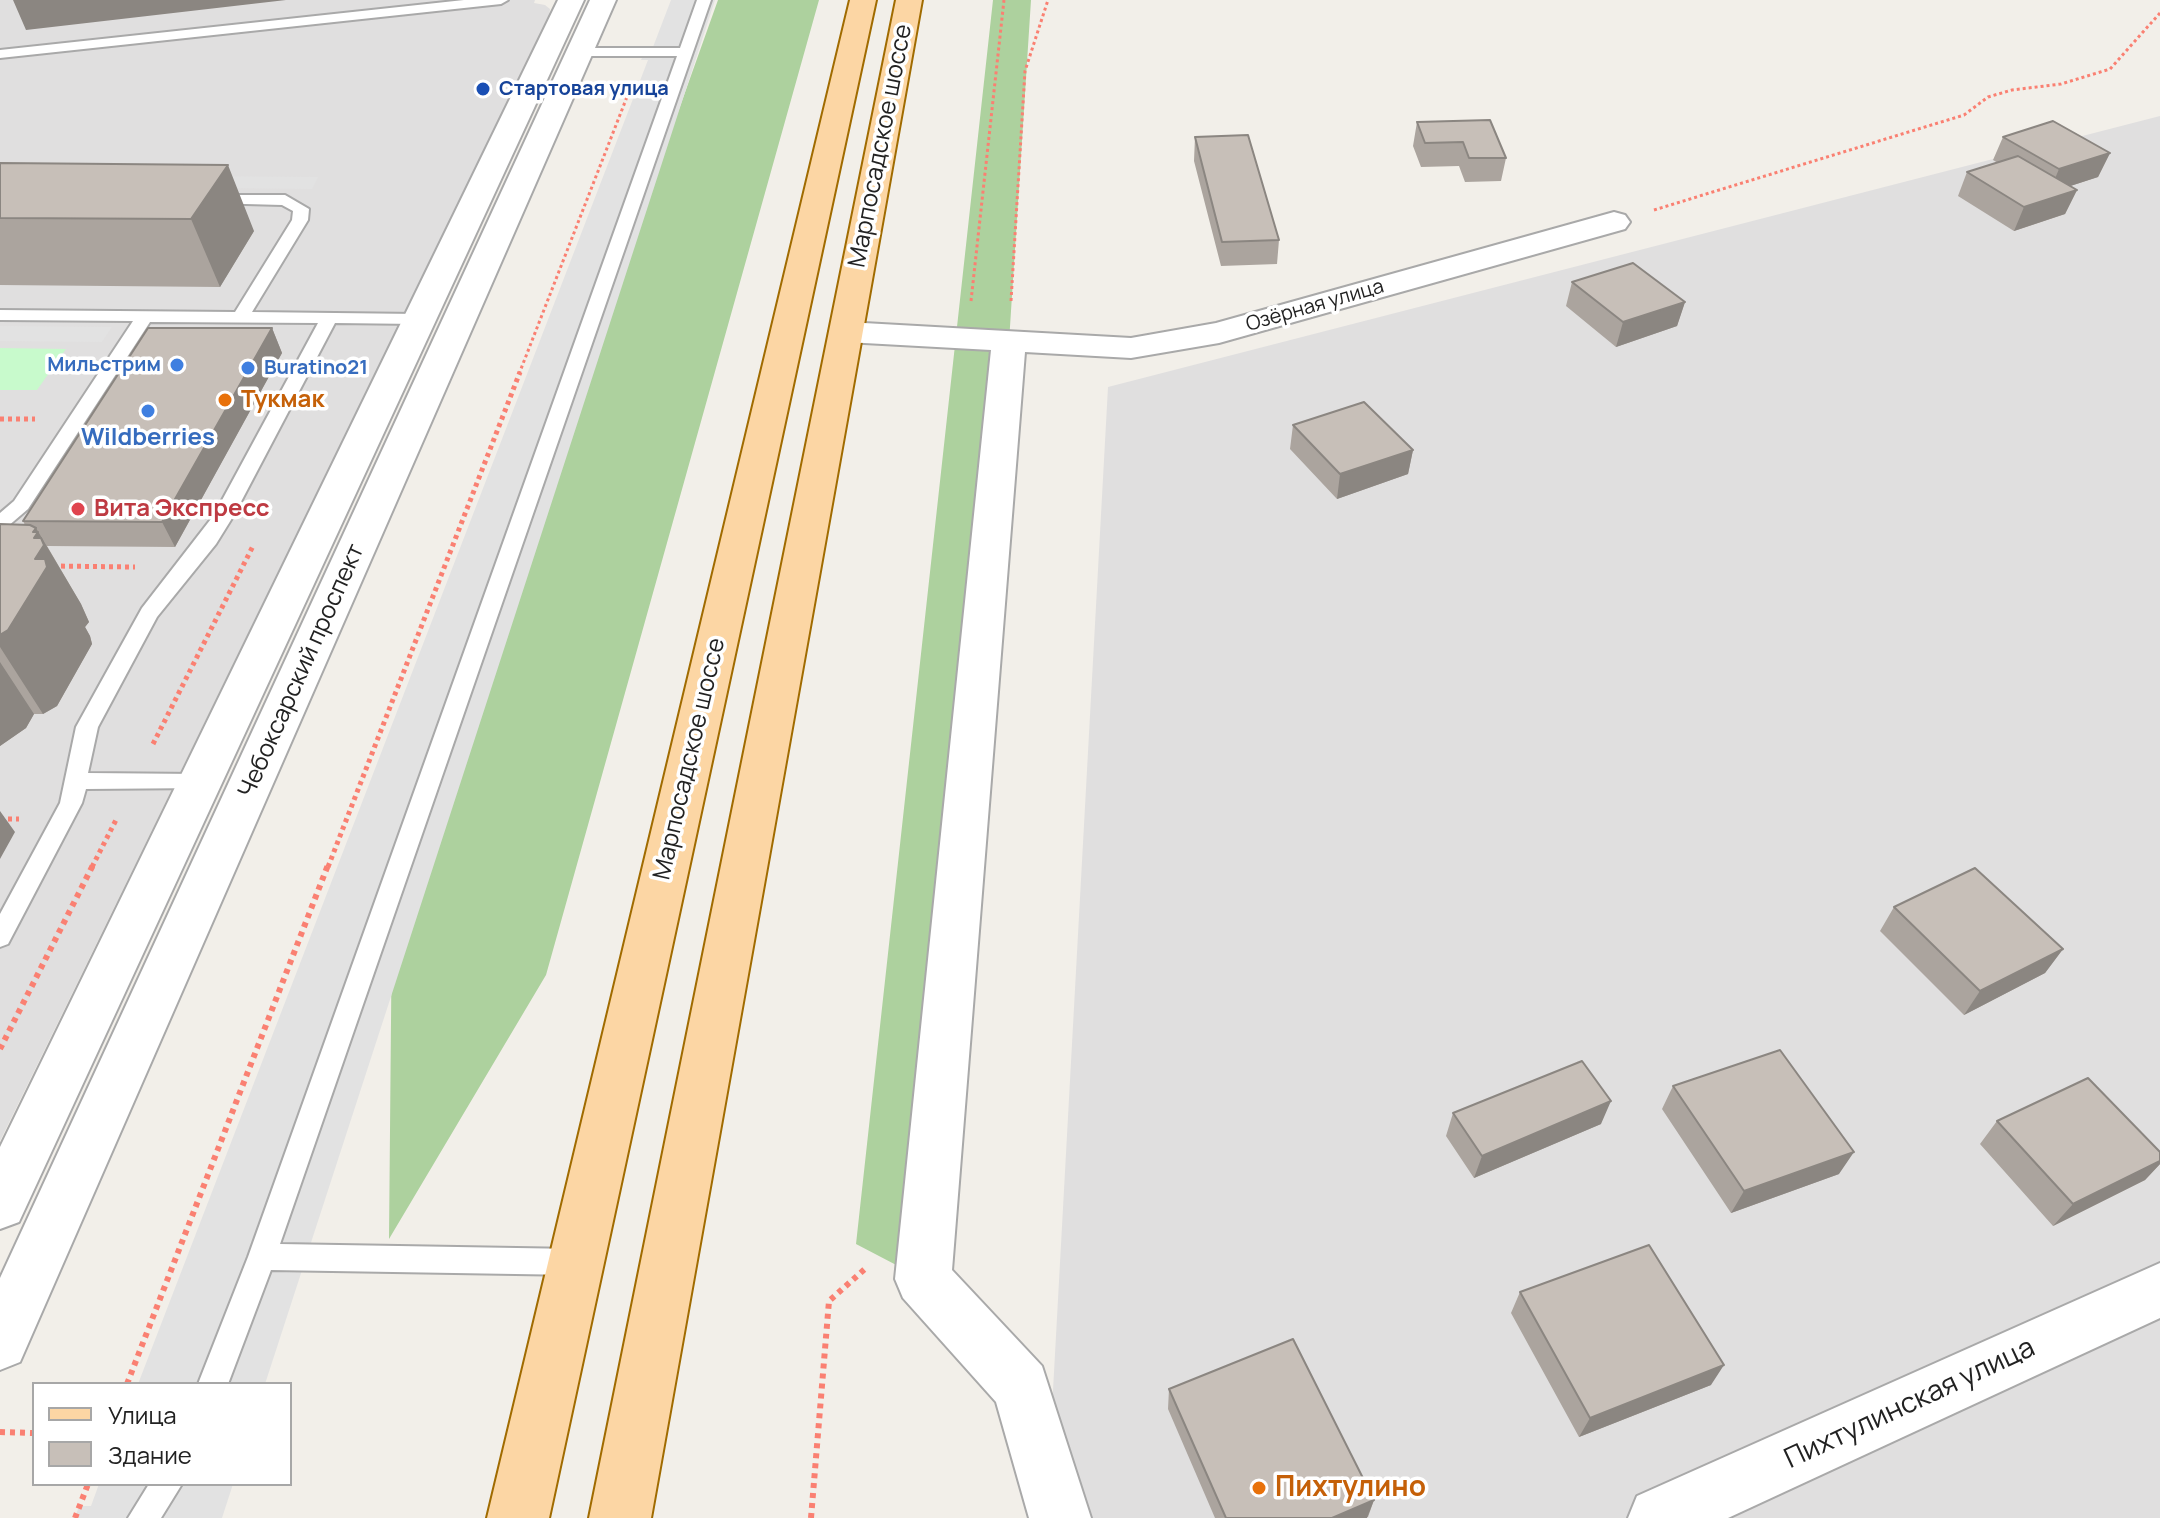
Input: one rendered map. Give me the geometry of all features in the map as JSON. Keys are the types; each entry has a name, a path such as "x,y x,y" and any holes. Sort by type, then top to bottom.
{"main road":[{"name":"Марпосадское шоссе","path":"518,1518 863,0"},
{"name":"Марпосадское шоссе","path":"620,1518 909,0"}],"street":[{"name":"Чебоксарский проспект","path":"0,1204 571,0"},
{"name":"Чебоксарский проспект","path":"0,1342 603,0"},
{"name":"Озёрная улица","path":"846,332 1131,348 1219,333 1614,222"},
{"path":"1009,342 923,1279 1021,1386 1060,1518"},
{"name":"Пихтулинская улица","path":"1659,1518 2160,1290"}],"lane":[{"path":"366,15 376,0"},
{"path":"0,54 501,0"},
{"path":"214,1382 262,1257 704,0"},
{"path":"580,52 686,52"},
{"path":"190,199 285,200 301,209 300,220 241,317"},
{"path":"0,315 418,319"},
{"path":"0,523 21,505 145,316"},
{"path":"0,937 71,803 79,781 79,747 87,727 149,613 209,539 224,515 329,318"},
{"path":"79,781 199,782"},
{"path":"262,1257 576,1262"},
{"path":"143,1518 166,1486"}],"path":[{"path":"1009,342 1025,71 1048,0"},
{"path":"1614,222 1964,115 1988,97 2012,90 2061,84 2110,69 2160,13"},
{"path":"128,1382 635,75"},
{"path":"46,566 185,567"},
{"path":"0,1049 118,814"},
{"path":"811,1518 829,1301 867,1267"},
{"path":"0,1432 32,1433"},
{"path":"75,1518 87,1486"}],"shaded area":[{"path":"0,0 535,0 534,3 550,9 549,18 0,1141"},
{"path":"671,0 715,0 266,1382 139,1382 648,60 641,60 647,47 653,47"},
{"name":"Пихтулино","path":"2160,116 2160,1518 1046,1518 1108,387"},
{"path":"46,175 318,177 312,189 36,186"},
{"path":"0,326 112,327 102,342 0,341"},
{"path":"98,1486 232,1486 222,1518 75,1518 79,1506 91,1506"}],"green space":[{"path":"718,0 819,0 546,975 389,1239 392,913"},
{"path":"993,0 1031,0 1009,342 923,1279 856,1244"},
{"path":"0,348 66,349 37,390 0,390"}],"building":[{"path":"1490,120 1506,158 1469,158 1463,142 1425,143 1417,122"},
{"path":"2053,121 2110,153 2059,169 2003,137"},
{"path":"1248,135 1279,240 1222,242 1195,137"},
{"path":"2018,156 2077,190 2024,207 1967,172"},
{"path":"0,163 228,165 191,219 0,218"},
{"path":"1633,263 1685,302 1623,322 1572,282"},
{"path":"148,328 272,328 162,522 23,521"},
{"path":"1364,402 1413,450 1340,474 1293,425"},
{"path":"0,524 36,528 33,532 38,532 34,538 41,538 44,545 35,559 45,559 47,567 8,630 0,635"},
{"path":"1975,868 2063,949 1980,991 1894,907"},
{"path":"1780,1050 1854,1152 1744,1191 1673,1086"},
{"path":"1582,1061 1611,1101 1482,1156 1453,1113"},
{"path":"2088,1078 2160,1152 2160,1161 2073,1204 1997,1121"},
{"path":"1649,1245 1724,1365 1590,1418 1520,1292"},
{"path":"1293,1339 1374,1500 1332,1518 1226,1518 1169,1389"}],"place":[{"name":"Стартовая улица","path":"483,89"},
{"name":"Мильстрим","path":"177,365"},
{"name":"Buratino21","path":"248,368"},
{"name":"Тукмак","path":"225,400"},
{"name":"Wildberries","path":"148,411"},
{"name":"Вита Экспресс","path":"78,509"},
{"name":"Пихтулино","path":"1259,1488"}]}
